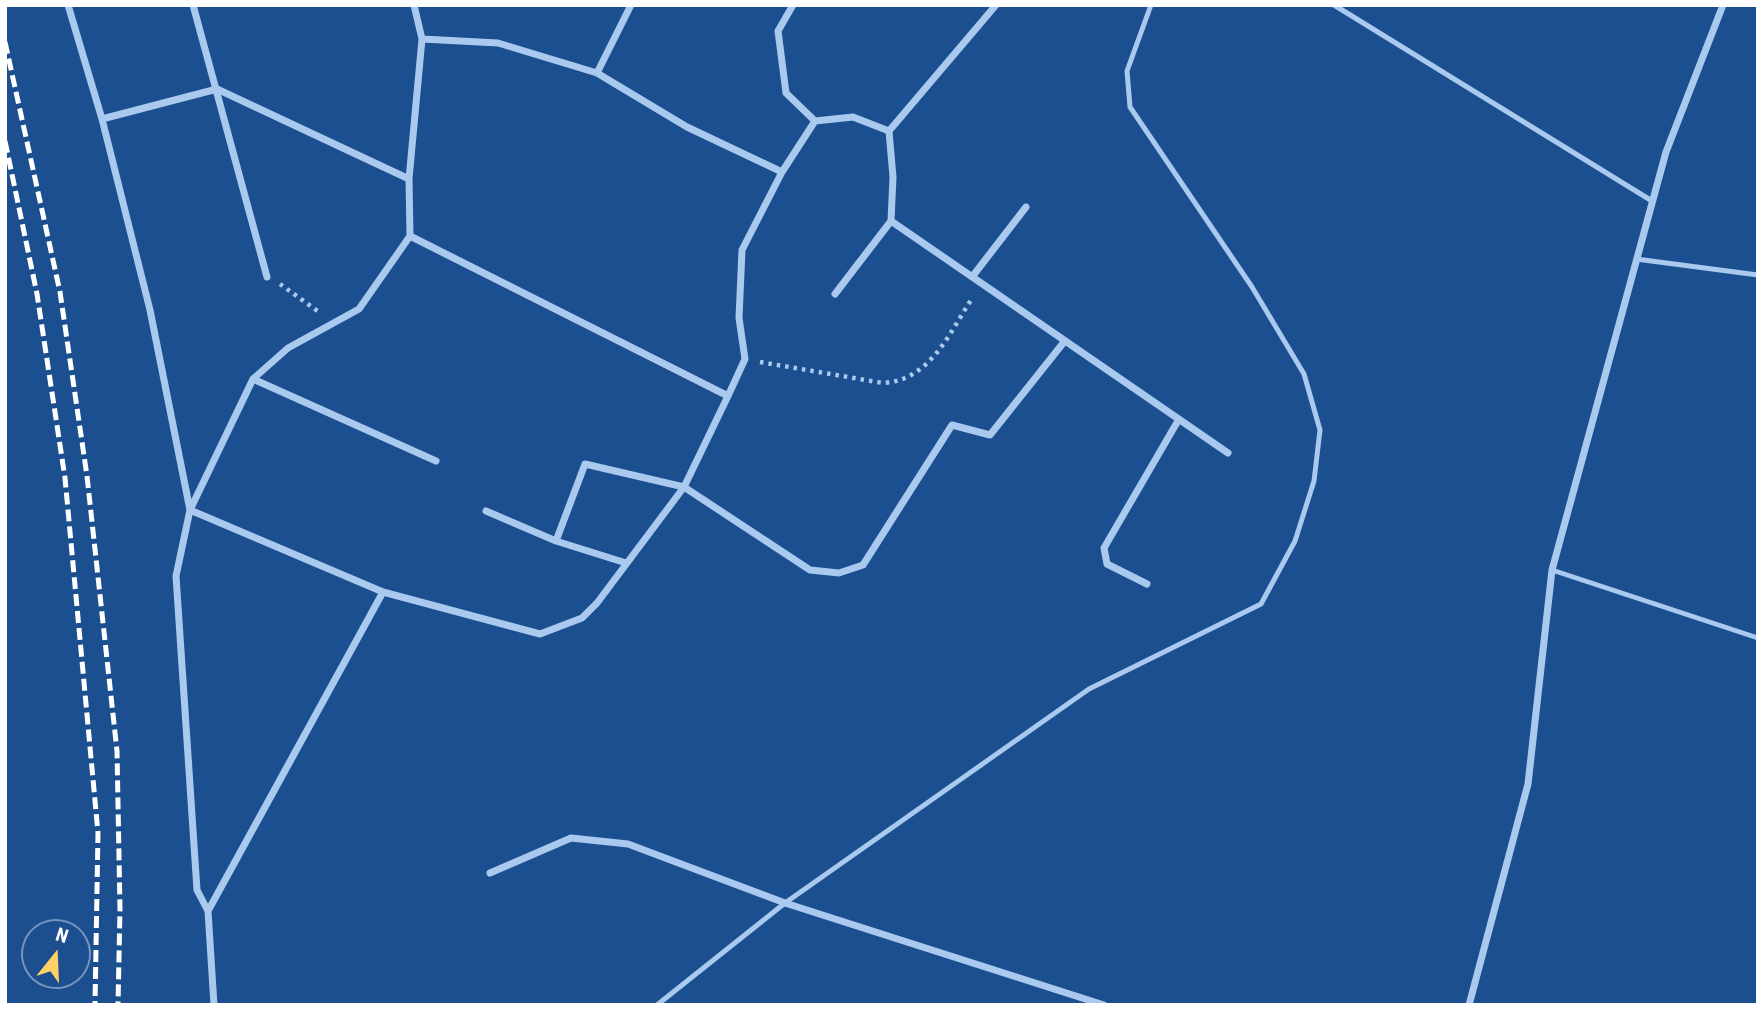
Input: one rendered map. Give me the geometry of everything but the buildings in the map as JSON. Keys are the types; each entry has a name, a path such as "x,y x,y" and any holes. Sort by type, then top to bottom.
{"street":[{"path":"68,5 102,119 150,310 190,510"},
{"path":"193,5 267,277"},
{"path":"214,1005 208,911 197,890 176,576 190,510 253,379 288,348 359,309 410,236 409,179 422,39 414,5"},
{"path":"597,73 631,5"},
{"path":"793,5 778,31 786,93 815,121"},
{"path":"835,294 891,221 893,177 890,131 996,5"},
{"path":"1469,1005 1528,784 1552,570 1666,152 1723,5"},
{"path":"422,39 498,43 597,73 687,127 782,172"},
{"path":"102,119 217,89 409,179"},
{"path":"815,121 853,117 890,131"},
{"path":"190,510 383,592 540,634 582,618 597,603 684,487 728,396 745,359 739,318 742,250 782,172 815,121"},
{"path":"972,277 1026,207"},
{"path":"891,221 1063,342 1228,453"},
{"path":"410,236 728,396"},
{"path":"556,541 585,464 684,487 810,570 839,573 863,565 952,425 990,435 1063,342"},
{"path":"253,379 436,461"},
{"path":"1147,584 1107,564 1104,548 1179,419"},
{"path":"486,511 556,541 626,563"},
{"path":"208,911 383,592"},
{"path":"490,873 571,838 628,844 785,903 1104,1005"}],"lane":[{"path":"657,1005 785,903 1089,689 1261,604 1295,541 1314,481 1320,430 1304,374 1252,287 1130,107 1127,71 1151,5"},
{"path":"1334,5 1652,201"},
{"path":"1636,259 1758,275"},
{"path":"1552,570 1758,638"}],"path":[{"path":"267,277 320,313 348,317"},
{"path":"745,359 883,383 903,382 928,364 982,284"}],"railway":[{"path":"5,42 60,292 87,476 117,751 120,909 118,1005"},
{"path":"5,141 37,294 65,478 98,833 95,1005"}]}
